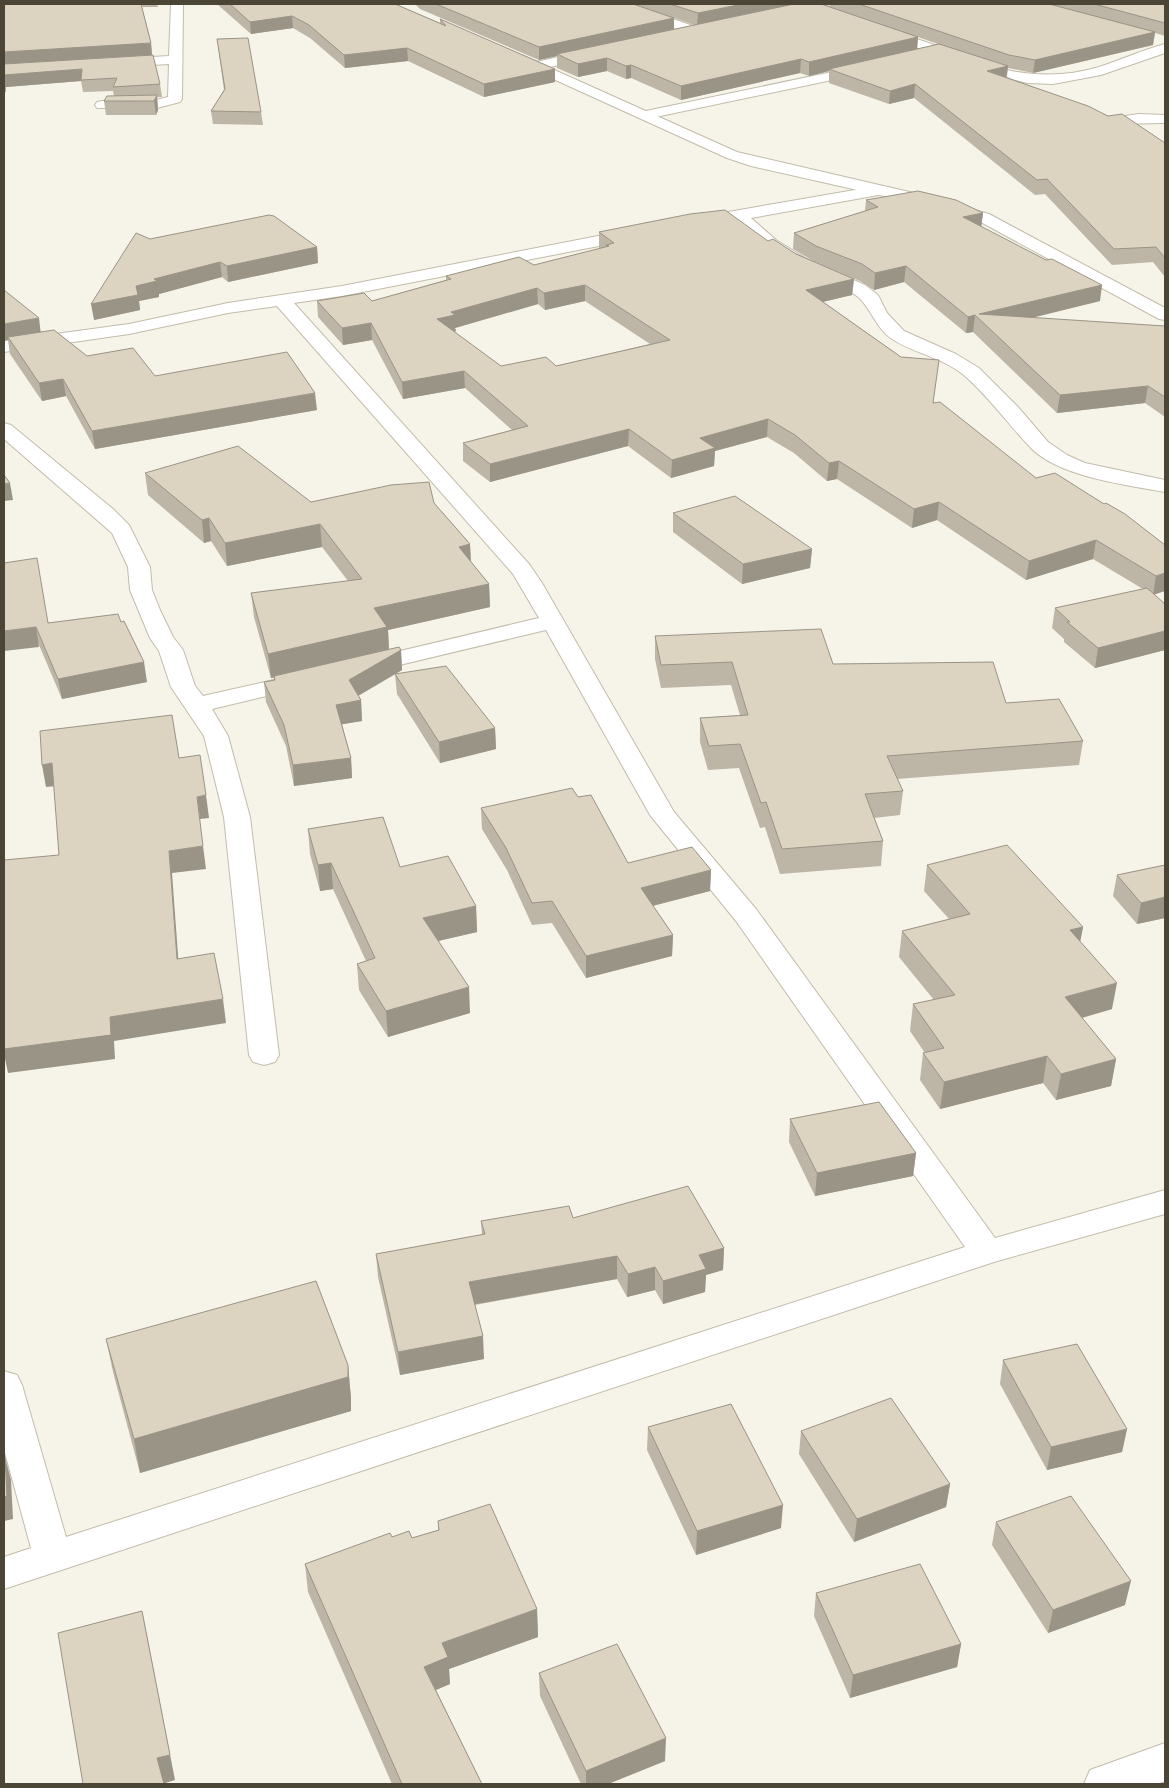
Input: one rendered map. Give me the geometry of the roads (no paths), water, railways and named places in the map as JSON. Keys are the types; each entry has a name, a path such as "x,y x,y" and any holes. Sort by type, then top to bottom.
{"street":[{"path":"102,105 157,104 175,99 177,91 175,60 177,4"},
{"path":"618,4 698,30 666,38"},
{"path":"866,26 1003,73 1028,79 1053,80 1102,71 1162,43"},
{"path":"537,66 610,50"},
{"path":"910,58 939,51"},
{"path":"510,54 751,161 962,210 982,217 1165,315"},
{"path":"101,64 175,60"},
{"path":"646,115 881,65"},
{"path":"1116,121 1139,118 1165,119"},
{"path":"682,225 878,190"},
{"path":"740,216 770,244 802,264 859,289 872,299 879,315 898,335 949,358 972,372 1011,411 1041,446 1060,459 1079,468 1165,486"},
{"path":"4,347 129,328 228,308 414,278 646,232"},
{"path":"281,300 521,569 531,583 663,815 746,915 986,1252"},
{"path":"4,429 105,514 121,530 139,568 142,590 149,610 162,638 171,650 183,687 197,705 216,736 237,817 264,1056"},
{"path":"197,705 552,622"},
{"path":"4,1573 986,1252 1165,1202"},
{"path":"4,1385 53,1558"},
{"path":"1105,1784 1165,1762"}]}
